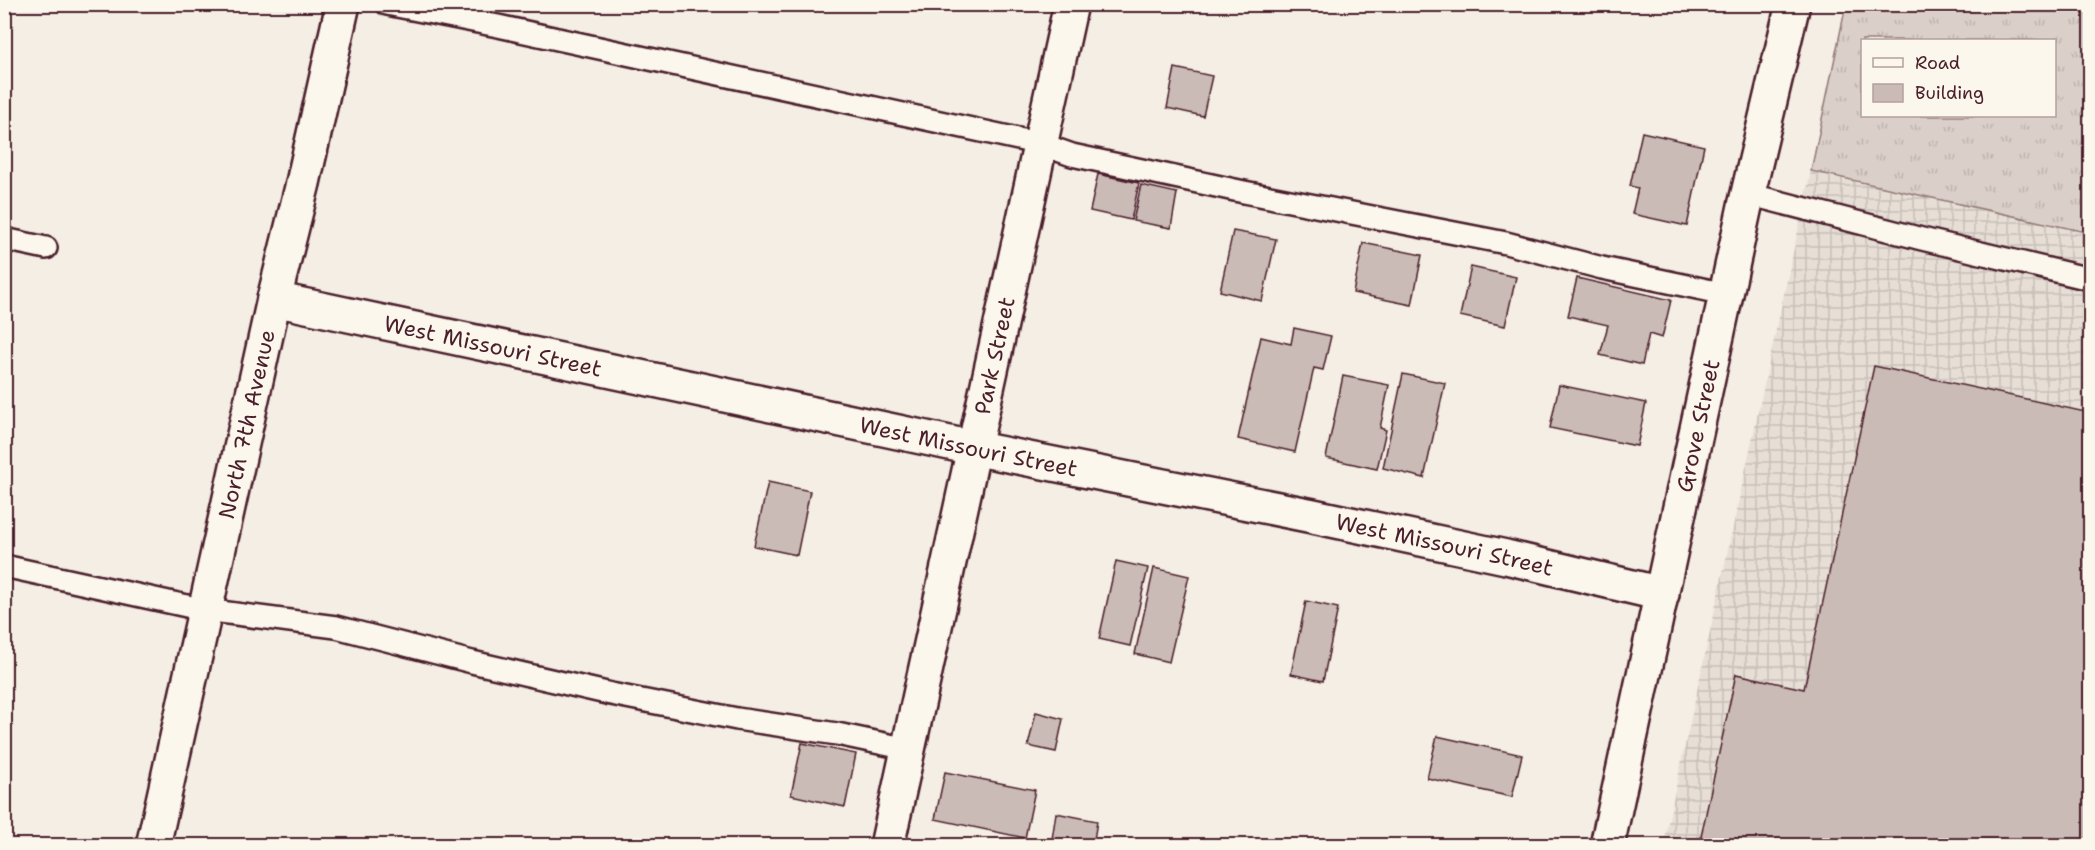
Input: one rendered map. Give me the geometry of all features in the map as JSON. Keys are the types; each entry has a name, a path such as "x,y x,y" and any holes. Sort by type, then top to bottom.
{"street":[{"name":"North 7th Avenue","path":"153,846 274,299 303,183 343,4"},
{"name":"Park Street","path":"887,846 1071,4"},
{"name":"Grove Street","path":"1607,846 1748,194 1793,4"},
{"name":"West Missouri Street","path":"274,299 973,448 1324,518 1506,557 1662,594"}],"lane":[{"path":"387,4 1041,144 1072,154 1210,185 1506,243 1602,268 1726,294"},
{"path":"1748,194 1922,239 2091,279"},
{"path":"4,239 46,248"},
{"path":"4,566 205,610 336,627 472,662 611,694 737,719 837,734 908,749"}],"shaded area":[{"path":"1811,171 2090,233 2090,845 1663,846"}],"green space":[{"path":"1846,5 2090,5 2090,233 1811,171"}],"building":[{"path":"1175,68 1212,76 1203,116 1167,108"},
{"path":"1642,132 1704,146 1687,226 1632,214 1638,188 1630,186"},
{"path":"1098,174 1139,183 1131,220 1090,211"},
{"path":"1141,185 1177,193 1171,228 1133,221"},
{"path":"1233,231 1276,239 1262,301 1220,291"},
{"path":"1363,243 1422,255 1412,305 1353,293"},
{"path":"1471,267 1516,277 1505,326 1460,316"},
{"path":"1577,278 1671,300 1662,338 1649,334 1642,365 1600,355 1608,325 1568,316"},
{"path":"1294,328 1331,336 1323,370 1314,368 1295,452 1238,439 1261,337 1291,344"},
{"path":"1874,366 2090,413 2090,846 1699,846 1736,674 1804,689"},
{"path":"1403,374 1445,383 1424,478 1383,468"},
{"path":"1343,376 1389,385 1380,428 1386,430 1377,469 1326,458"},
{"path":"1559,385 1646,403 1637,446 1550,428"},
{"path":"768,482 810,491 797,555 754,546"},
{"path":"1116,561 1148,568 1130,646 1099,639"},
{"path":"1154,568 1189,576 1169,662 1135,654"},
{"path":"1306,601 1338,608 1323,681 1291,674"},
{"path":"1036,712 1063,719 1056,752 1028,746"},
{"path":"1437,736 1522,755 1512,797 1427,778"},
{"path":"802,743 856,754 845,807 791,795"},
{"path":"945,772 1035,790 1025,838 935,819"},
{"path":"1056,813 1097,821 1093,846 1051,846"}]}
